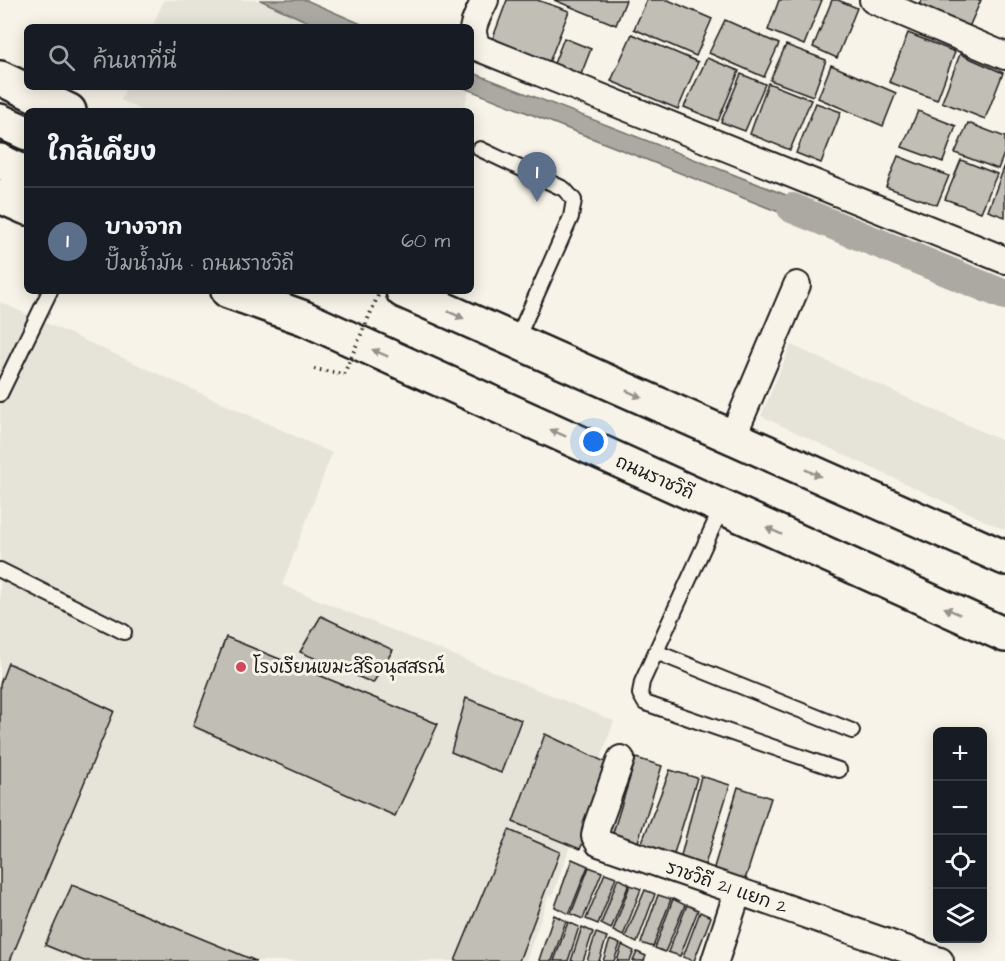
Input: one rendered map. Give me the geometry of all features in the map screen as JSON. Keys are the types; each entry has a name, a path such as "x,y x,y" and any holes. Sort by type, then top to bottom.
{"main road":[{"path":"0,78 24,89"},
{"path":"25,90 63,108"},
{"path":"0,122 24,132"},
{"path":"0,161 24,173"},
{"path":"0,196 24,207"},
{"name":"ถนนราชวิถี","path":"236,294 304,318 1005,635"},
{"name":"ถนนราชวิถี","path":"261,294 304,318"},
{"path":"410,294 1005,558"}],"street":[{"path":"474,29 485,0"},
{"path":"873,0 1005,56"},
{"path":"474,41 479,48 1005,260"},
{"path":"732,438 797,285"},
{"name":"ราชวิถี 21 แยก 2","path":"621,759 597,826 595,836 599,843 940,961"},
{"path":"715,961 738,891"}],"lane":[{"path":"480,149 564,189 574,200 571,217 516,341"},
{"path":"0,394 49,294"},
{"path":"722,507 642,682 640,694 645,703 839,770"},
{"path":"0,570 123,632"},
{"path":"656,652 852,731"}],"path":[{"path":"314,369 344,374 379,294"}],"shaded area":[{"path":"164,0 260,0 312,24 153,24"},
{"path":"260,0 306,0 361,24 312,24"},
{"path":"474,73 832,213 827,231 470,90 474,90"},
{"path":"125,90 469,90 464,108 137,108 121,100"},
{"name":"โรงเรียนเขมะสิริอนุสสรณ์","path":"0,302 332,453 282,585 614,721 552,897 549,895 526,961 0,961"},
{"path":"791,345 1005,442 1005,530 761,416"}],"building":[{"path":"507,0 537,0 569,11 548,65 491,43"},
{"path":"554,0 626,0 616,25"},
{"path":"647,0 668,0 712,19 696,56 634,29"},
{"path":"779,0 822,0 804,45 768,30"},
{"path":"832,0 838,0 857,8 837,58 813,47"},
{"path":"921,0 981,0 969,27 919,6"},
{"path":"725,20 779,44 764,77 709,53"},
{"path":"908,33 955,52 937,100 889,82"},
{"path":"632,34 698,62 678,109 611,81"},
{"path":"564,38 591,49 580,77 553,66"},
{"path":"786,45 826,60 813,96 770,80"},
{"path":"960,54 1003,73 985,119 942,102"},
{"path":"707,58 739,71 718,121 684,107"},
{"path":"831,65 896,93 883,126 818,98"},
{"path":"741,74 765,84 745,131 721,122"},
{"path":"768,83 811,100 790,150 750,134"},
{"path":"816,103 841,112 821,163 796,153"},
{"path":"918,111 956,126 943,162 902,147"},
{"path":"968,123 1005,137 1005,151 998,169 955,153"},
{"path":"898,156 949,176 937,205 886,187"},
{"path":"961,160 997,174 981,212 945,199"},
{"path":"1005,165 1005,217 988,211"},
{"path":"321,616 393,650 373,683 300,652"},
{"path":"226,637 438,724 395,816 193,726"},
{"path":"8,663 114,711 10,961 0,961 0,684"},
{"path":"466,698 521,720 501,773 451,752"},
{"path":"545,734 618,768 580,849 513,822"},
{"path":"636,758 662,766 636,848 611,839"},
{"path":"670,770 697,778 672,860 640,847"},
{"path":"701,776 730,785 703,871 680,860"},
{"path":"738,787 771,798 744,883 712,874"},
{"path":"509,830 560,852 519,961 455,961"},
{"path":"572,859 588,866 569,914 555,907"},
{"path":"589,867 602,872 583,919 571,914"},
{"path":"605,873 616,877 598,924 586,919"},
{"path":"618,878 629,884 611,929 601,924"},
{"path":"72,885 256,961 84,961 45,945"},
{"path":"630,885 641,889 623,936 613,931"},
{"path":"645,890 655,894 637,943 625,937"},
{"path":"658,895 671,899 653,947 641,943"},
{"path":"673,899 685,905 665,952 655,948"},
{"path":"687,905 698,910 680,956 668,952"},
{"path":"700,912 711,917 694,961 683,957"},
{"path":"554,915 566,921 552,961 541,961 539,960"},
{"path":"568,922 579,927 568,961 554,961"},
{"path":"582,927 593,932 583,961 571,961"},
{"path":"596,933 607,937 599,961 587,961"},
{"path":"610,940 620,944 614,961 603,961"},
{"path":"622,945 634,951 630,961 617,961"},
{"path":"637,952 646,956 644,961 633,961"}],"waterway":[{"path":"792,208 1005,295"}],"place":[{"name":"บางจาก","path":"537,202"},
{"name":"โรงเรียนเขมะสิริอนุสสรณ์","path":"241,667"}]}
